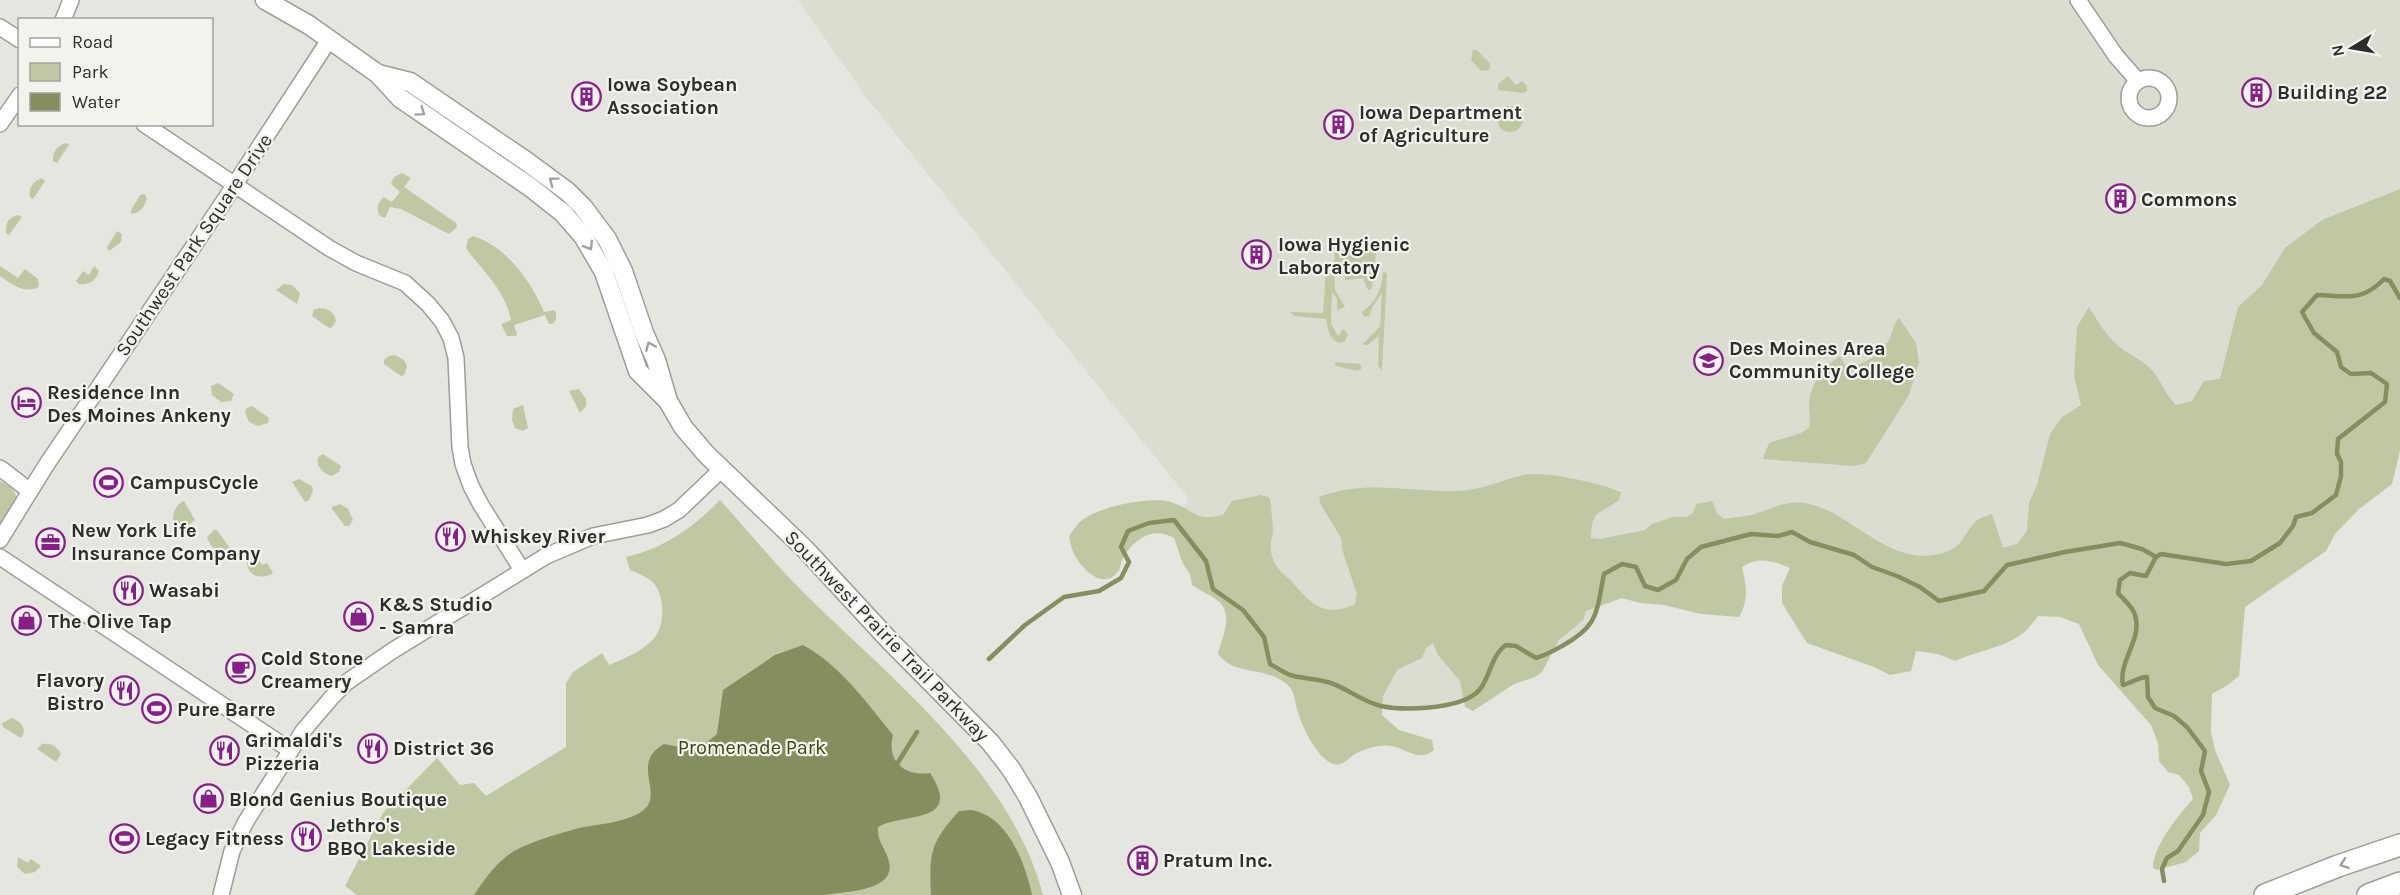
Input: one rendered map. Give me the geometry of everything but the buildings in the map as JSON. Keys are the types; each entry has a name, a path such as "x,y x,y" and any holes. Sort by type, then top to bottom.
{"main road":[{"path":"2265,895 2338,866 2400,845"},
{"path":"2368,895 2400,883"}],"street":[{"path":"64,18 71,0"},
{"path":"2078,0 2111,48 2138,81"},
{"name":"Southwest Prairie Trail Parkway","path":"271,2 309,25 378,74 400,98 552,203 574,225 587,242 604,272 638,371 668,401 683,427 722,470 805,549 890,641 990,742 1028,797 1060,861 1072,895"},
{"path":"0,27 18,39"},
{"name":"Southwest Park Square Drive","path":"0,540 329,40"},
{"path":"0,124 18,98"},
{"path":"147,126 329,249 356,264 405,283 428,304 442,321 451,338 456,358 460,447 463,464 481,505 522,570"},
{"path":"0,468 30,492"},
{"path":"221,895 232,852 240,832 290,750 332,697 347,682 392,651 522,570 569,544 664,519 679,510 722,470"},
{"path":"0,557 290,750"}],"shaded area":[{"name":"Des Moines Area Community College","path":"798,0 2400,0 2400,298 1984,591 1810,542 1600,596 1593,622 1579,637 1475,694 1452,703 1419,710 1379,705 1174,520 1189,499 866,97"}],"green space":[{"path":"1473,50 1477,50 1490,64 1489,70 1481,71 1471,60"},
{"path":"1508,76 1516,85 1522,81 1527,86 1527,91 1523,93 1498,90 1498,84"},
{"path":"1510,106 1520,109 1523,119 1520,129 1510,132 1500,129 1497,119 1500,109"},
{"path":"66,143 69,145 57,163 53,161 56,149"},
{"path":"402,173 411,178 404,187 456,223 457,227 449,234 401,209 390,207 385,218 380,216 378,208 384,197 392,202 400,192 391,184 394,177"},
{"path":"42,178 45,181 33,199 30,197 31,187"},
{"path":"2400,189 2400,451 2392,484 2358,510 2335,534 2326,551 2245,607 2239,676 2212,694 2211,732 2215,750 2230,785 2216,815 2200,833 2199,851 2186,862 2157,870 2153,868 2157,850 2193,799 2189,787 2179,775 2168,772 2159,761 2158,743 2151,725 2098,665 2079,624 2060,617 2038,616 2015,639 1955,661 1938,654 1916,651 1911,671 1890,675 1807,643 1782,603 1782,586 1790,568 1772,562 1754,562 1742,567 1745,598 1739,617 1701,614 1622,598 1586,611 1583,620 1559,640 1542,672 1535,677 1514,684 1473,711 1465,707 1460,681 1438,655 1433,643 1426,648 1422,658 1397,670 1383,696 1382,715 1399,730 1432,740 1434,750 1428,754 1418,755 1397,747 1377,746 1336,764 1325,759 1310,739 1299,716 1294,694 1288,685 1275,677 1232,665 1218,654 1226,626 1225,612 1217,600 1192,585 1190,574 1183,564 1174,538 1158,533 1137,541 1126,553 1117,573 1105,579 1087,571 1077,560 1071,547 1069,536 1079,523 1111,507 1150,500 1162,501 1179,505 1200,516 1213,517 1223,515 1232,501 1261,495 1269,497 1271,503 1273,532 1271,548 1276,564 1312,602 1334,610 1355,604 1357,594 1343,552 1341,538 1320,503 1319,497 1370,487 1465,491 1522,475 1544,474 1572,478 1621,492 1619,500 1595,517 1591,538 1600,539 1645,530 1652,524 1673,517 1687,517 1693,513 1696,504 1712,501 1717,513 1724,519 1751,515 1787,503 1801,503 1825,510 1841,518 1887,546 1904,553 1921,556 1939,554 1953,549 1975,522 1992,514 2003,548 2017,544 2027,531 2029,503 2037,485 2050,434 2062,417 2081,405 2074,375 2077,327 2089,307 2116,344 2151,370 2176,405 2192,401 2204,381 2220,379 2238,307 2262,285 2285,248 2322,220"},
{"path":"144,194 147,198 144,206 140,211 131,214 140,195"},
{"path":"18,215 22,217 9,235 6,233 7,223 12,217"},
{"path":"117,231 122,234 121,242 109,251 107,247"},
{"path":"473,236 497,248 516,266 539,300 544,312 554,310 556,313 556,320 552,324 549,324 545,315 514,325 516,336 507,336 501,324 511,320 504,299 466,248 468,239"},
{"path":"1335,248 1376,250 1375,265 1334,262"},
{"path":"0,266 18,278 25,269 38,279 39,287 28,290 14,285 0,276"},
{"path":"94,266 99,271 94,280 83,284 76,281 83,271 89,275"},
{"path":"1326,269 1334,269 1335,290 1345,307 1337,310 1337,299 1332,292 1331,324 1338,336 1343,329 1348,334 1345,341 1341,343 1332,337 1326,319 1294,316 1290,312 1323,313"},
{"path":"1345,271 1375,273 1371,290 1368,290 1363,278 1345,280"},
{"path":"1383,272 1387,273 1382,370 1378,366 1379,336 1367,345 1363,344 1380,326 1382,293 1369,316 1364,317 1362,312 1377,295"},
{"path":"284,284 292,285 300,293 297,304 276,290"},
{"path":"319,308 328,310 334,315 336,321 332,327 329,328 312,316 314,310"},
{"path":"1899,318 1916,343 1919,362 1909,395 1866,463 1854,466 1763,459 1769,443 1801,433 1809,428 1811,392 1818,378 1828,366 1840,356 1847,368 1871,359 1889,340"},
{"path":"395,355 404,360 407,366 404,375 401,376 384,364 384,360"},
{"path":"1336,362 1360,364 1362,368 1358,371 1335,366"},
{"path":"218,383 234,394 231,401 221,402 212,395 211,386"},
{"path":"579,389 586,399 586,406 580,413 569,391"},
{"path":"523,405 528,428 523,431 515,428 512,420 513,409"},
{"path":"252,406 269,418 268,423 258,426 249,422 245,412"},
{"path":"323,454 341,466 339,472 331,476 320,469 318,457"},
{"path":"299,479 312,486 313,491 309,500 305,502 292,482"},
{"path":"0,481 14,491 16,501 0,524"},
{"name":"Promenade Park","path":"720,500 792,581 909,693 976,768 1004,808 1027,850 1043,895 357,895 345,886 383,813 437,758 460,785 474,783 486,796 566,747 566,683 573,672 602,653 609,665 642,649 653,640 661,624 661,598 655,585 649,579 630,570 626,557 653,549 677,536"},
{"path":"184,501 195,520 189,525 179,526 173,520 174,514 177,506"},
{"path":"340,504 348,509 353,520 349,526 345,526 332,509"},
{"path":"217,530 229,547 225,552 216,550 208,540 207,537"},
{"path":"256,556 262,565 267,563 273,573 260,577 250,571 247,562"},
{"path":"12,718 24,729 21,738 3,727 2,723"},
{"path":"42,744 58,749 61,754 56,762 37,749"},
{"path":"18,857 28,863 31,859 41,866 35,872 25,874 17,867"}],"water":[{"path":"803,645 841,674 893,735 892,752 895,760 905,770 921,774 930,773 939,790 940,801 935,809 926,814 878,827 890,869 886,878 879,884 824,895 474,895 498,864 522,847 544,838 584,827 619,821 638,814 647,807 650,799 648,771 649,761 654,752 664,744 685,748 704,744 711,739 717,734 723,690 775,655"},
{"path":"971,810 984,814 1005,831 1025,869 1032,895 931,895 930,869 933,849 942,832 959,811"}],"waterway":[{"path":"2164,881 2162,869 2167,858 2178,851 2203,815 2209,792 2201,771 2205,751 2187,727 2174,716 2155,708 2148,697 2147,677 2123,685 2124,667 2137,624 2132,609 2118,593 2120,580 2130,573 2146,576 2156,557 2161,554 2226,564 2251,561 2280,543 2293,526 2296,517 2312,513 2336,495 2341,476 2341,462 2337,454 2338,439 2385,402 2387,384 2371,373 2351,374 2341,367 2337,352 2314,333 2302,312 2317,295 2354,296 2368,291 2384,279 2390,281 2400,298"},
{"path":"989,659 1025,625 1064,597 1099,591 1121,578 1129,562 1121,547 1128,531 1149,523 1174,520 1206,561 1213,589 1243,610 1264,637 1270,664 1285,673 1331,683 1362,699 1391,708 1429,708 1466,699 1480,689 1496,656 1506,645 1516,646 1536,658 1574,639 1583,632 1594,617 1604,574 1622,564 1636,567 1645,586 1658,590 1676,580 1687,559 1701,547 1751,534 1778,536 1792,532 1810,542 1854,555 1872,567 1920,587 1939,601 1984,591 2007,565 2065,552 2120,543 2142,549 2156,557"},
{"path":"897,764 917,732"}],"place":[{"name":"Building 22","path":"2256,92"},
{"name":"Iowa Soybean Association","path":"586,96"},
{"name":"Iowa Department of Agriculture","path":"1338,124"},
{"name":"Commons","path":"2120,199"},
{"name":"Iowa Hygienic Laboratory","path":"1257,255"},
{"name":"Des Moines Area Community College","path":"1708,360"},
{"name":"Residence Inn Des Moines Ankeny","path":"26,403"},
{"name":"CampusCycle","path":"109,482"},
{"name":"Whiskey River","path":"450,536"},
{"name":"New York Life Insurance Company","path":"50,542"},
{"name":"Wasabi","path":"128,590"},
{"name":"K&S Studio - Samra","path":"358,616"},
{"name":"The Olive Tap","path":"27,621"},
{"name":"Cold Stone Creamery","path":"240,669"},
{"name":"Flavory Bistro","path":"125,691"},
{"name":"Pure Barre","path":"156,709"},
{"name":"District 36","path":"372,748"},
{"name":"Grimaldi's Pizzeria","path":"224,751"},
{"name":"Blond Genius Boutique","path":"208,799"},
{"name":"Jethro's BBQ Lakeside","path":"306,836"},
{"name":"Legacy Fitness","path":"124,838"},
{"name":"Pratum Inc.","path":"1142,860"}]}
